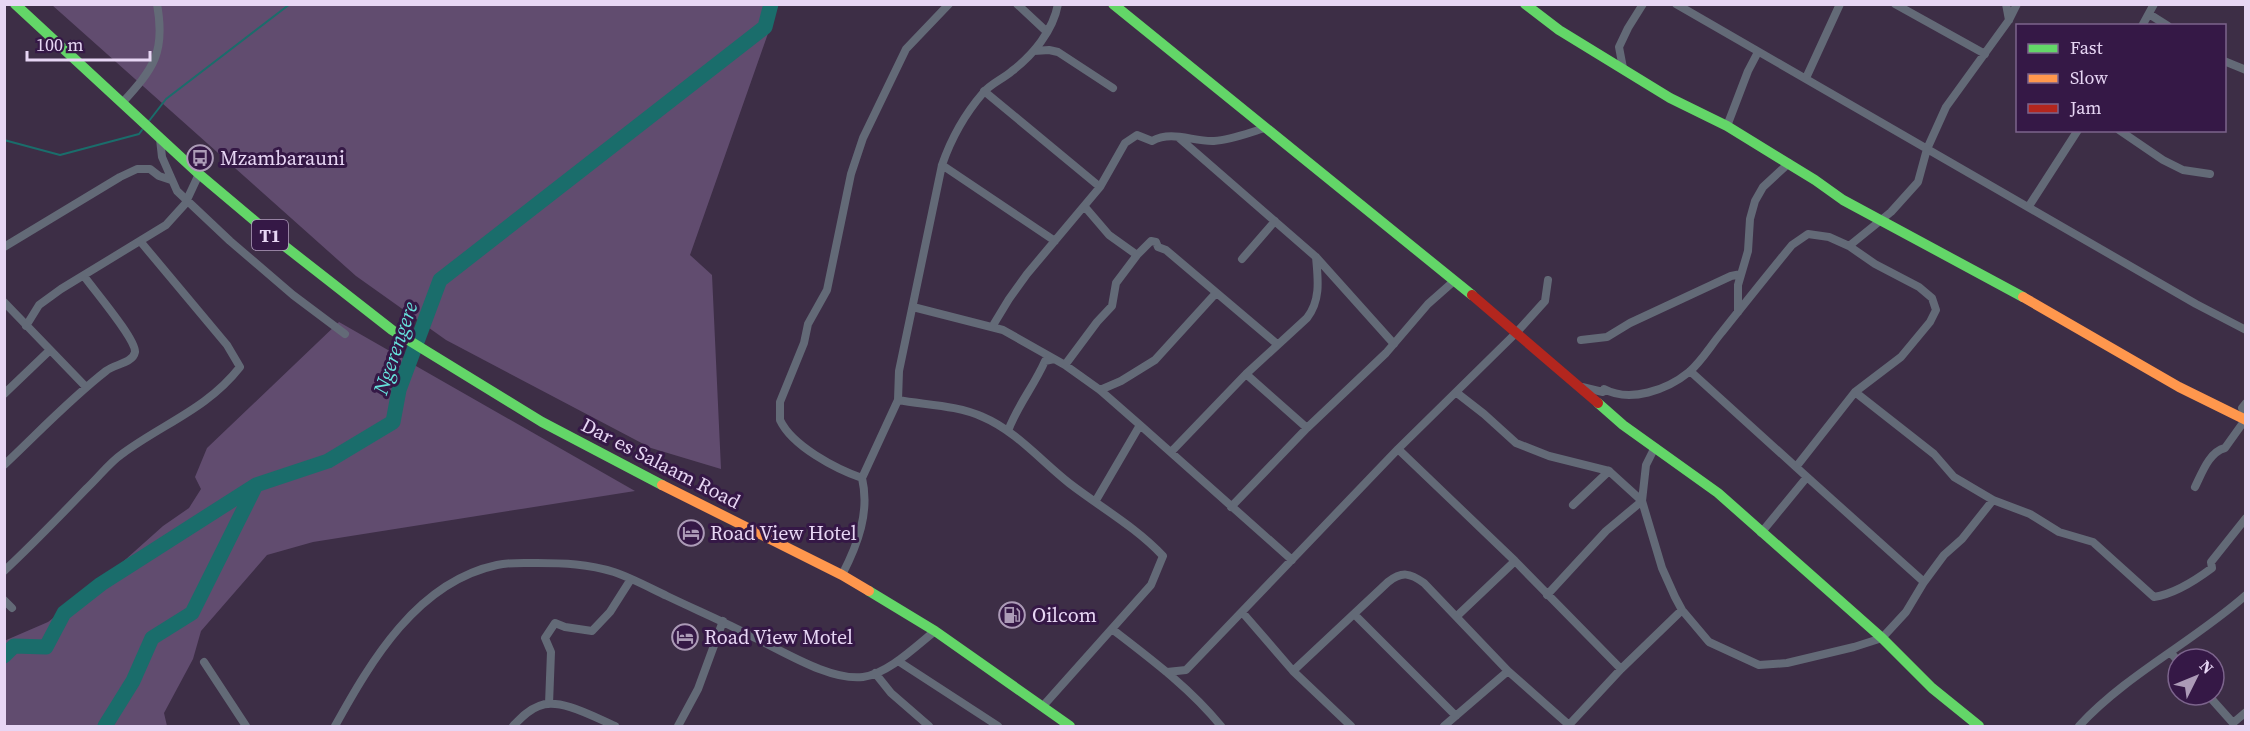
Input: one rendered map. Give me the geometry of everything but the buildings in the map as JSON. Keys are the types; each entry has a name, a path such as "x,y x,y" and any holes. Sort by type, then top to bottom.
{"main road":[{"name":"T1","path":"15,4 199,174"},
{"path":"1113,4 1517,332 1623,426 1718,492 1761,533 1882,638 1932,688 1979,726"},
{"path":"1526,4 1559,30 1670,98 1727,126 1789,163 1843,200 2030,300 2179,387 2245,420"},
{"name":"Dar es Salaam Road","path":"199,174 290,251 392,330 418,347 577,441 842,574 935,631 1070,726"}],"street":[{"path":"122,103 142,82 155,59 160,40 157,4"},
{"path":"862,478 831,465 796,440 780,420 780,402 804,343 808,324 827,290 851,174 863,138 906,49 949,4"},
{"path":"1017,4 1047,32"},
{"path":"842,574 861,530 864,489 862,478 898,400 899,371 942,165 951,141 964,117 984,91 1034,51 1054,19 1058,4"},
{"path":"1623,68 1619,47 1642,4"},
{"path":"1676,4 2196,304 2246,330"},
{"path":"1806,78 1840,4"},
{"path":"1895,4 1985,54"},
{"path":"2006,4 2009,20"},
{"path":"1849,246 1881,221 1918,182 1927,149 1946,107 2009,20 2017,4"},
{"path":"2143,24 2154,4"},
{"path":"2149,14 2165,24"},
{"path":"1034,51 1058,52 1113,88"},
{"path":"1727,126 1748,70 1758,52"},
{"path":"2226,62 2246,70"},
{"path":"984,91 1100,187"},
{"path":"992,327 1015,291 1100,187 1125,143 1137,135 1152,141 1165,136 1177,136 1216,141 1265,128"},
{"path":"2029,206 2077,132"},
{"path":"2122,132 2163,160 2183,170 2210,174"},
{"path":"157,135 162,157 177,191 230,241 293,295 345,334"},
{"path":"1177,136 1316,257 1394,344"},
{"path":"1738,312 1738,285 1748,251 1750,219 1755,201 1763,187 1789,163"},
{"path":"942,165 1055,241"},
{"path":"4,246 137,169 150,169 159,176 171,180"},
{"path":"26,326 39,305 166,225 181,210 199,174"},
{"path":"1085,207 1109,235 1137,255"},
{"path":"1242,259 1275,221"},
{"path":"1577,386 1602,392 1604,389 1615,395 1637,395 1666,387 1690,371 1792,245 1808,234 1817,234 1849,246 1875,264 1919,287 1932,298 1936,310 1930,322 1901,357 1855,392 1796,467"},
{"path":"4,571 121,455 166,425 183,418 219,391 240,367 226,345 140,241"},
{"path":"1065,365 1112,306 1116,283 1151,241 1156,242 1158,247 1163,248 1277,344"},
{"path":"1170,452 1246,374 1307,318 1315,307 1318,288 1316,257"},
{"path":"1581,340 1607,337 1630,323 1731,276 1741,274"},
{"path":"4,465 86,387 114,364 129,361 135,351 128,334 84,276"},
{"path":"1167,672 1186,670 1398,449 1517,332 1545,301 1548,280"},
{"path":"1231,507 1307,428 1394,344 1428,304 1454,281"},
{"path":"1100,390 1121,381 1155,360 1216,293"},
{"path":"4,303 86,387"},
{"path":"913,307 992,327 1013,335 1065,365 1100,390 1140,424 1292,560"},
{"path":"4,394 50,350"},
{"path":"1008,431 1014,414 1034,385 1045,361 1054,358"},
{"path":"1690,371 1924,582"},
{"path":"1246,374 1307,428"},
{"path":"1855,392 1934,454 1954,477 1993,500 2030,514 2059,532 2093,542 2154,597 2166,594 2212,568 2211,562 2246,518"},
{"path":"1456,393 1520,445 1549,456 1609,471 1642,501"},
{"path":"898,400 968,411 1008,431 1162,556 1151,585 1043,706"},
{"path":"2246,403 2242,408 2246,413"},
{"path":"2195,487 2207,463 2217,450 2225,448 2245,420"},
{"path":"1095,502 1140,424"},
{"path":"1655,447 1646,465 1642,501 1662,568 1682,610 1709,642 1759,665 1787,663 1882,638 1906,612 1944,555 1962,539 1993,500"},
{"path":"1398,449 1515,561 1621,669"},
{"path":"1573,505 1609,471"},
{"path":"1761,533 1807,477"},
{"path":"1547,595 1606,531 1642,501"},
{"path":"1457,616 1515,561"},
{"path":"335,726 370,664 390,639 424,604 460,579 495,565 521,562 580,564 615,573 723,621 814,666 849,676 861,677 875,673 898,661 935,631"},
{"path":"1293,671 1388,582 1403,574 1409,574 1424,583 1508,671 1568,726 1621,669 1682,610"},
{"path":"549,704 550,652 544,638 555,623 592,631 610,612 631,579"},
{"path":"2179,647 2246,595"},
{"path":"4,600 12,608"},
{"path":"1242,612 1293,671 1352,726"},
{"path":"1354,614 1456,716"},
{"path":"678,726 698,689 723,621"},
{"path":"1112,629 1167,672 1208,710 1221,726"},
{"path":"2079,726 2120,690 2166,656"},
{"path":"898,661 998,726"},
{"path":"204,662 246,726"},
{"path":"1444,726 1508,671"},
{"path":"875,673 891,693 929,726"},
{"path":"513,726 531,710 549,704 577,710 615,726"},
{"path":"2219,707 2233,723 2246,712"}],"shaded area":[{"path":"52,5 778,5 690,255 712,275 721,469 651,448 446,340 356,276"},
{"path":"339,322 635,491 313,542 267,555 201,631 193,659 164,713 167,726 5,726 4,641 48,622 107,576 163,526 189,508 201,489 195,477 207,448"}],"waterway":[{"path":"149,121 166,99 290,4"},
{"name":"Ngerengere","path":"105,726 133,681 152,638 192,613 256,485 328,461 393,422 399,390 440,280 765,27 771,4"},
{"path":"4,140 60,155 139,134 142,130"},
{"path":"4,656 14,646 46,647 64,613 101,584 256,485"}],"traffic: fast":[{"path":"15,4 199,174 282,244 392,330 542,422 662,485"},
{"path":"1113,4 1472,295"},
{"path":"1525,4 1559,30 1670,98 1727,126 1815,180 1843,200 2023,297"},
{"path":"1598,403 1623,425 1718,493 1882,638 1932,688 1979,726"},
{"path":"869,591 935,631 1070,726"}],"traffic: slow":[{"path":"2023,297 2179,387 2246,420"},
{"path":"662,485 842,575 869,591"}],"traffic: jam":[{"path":"1472,295 1598,403"}],"place":[{"name":"Mzambarauni","path":"200,158"},
{"name":"Road View Hotel","path":"691,533"},
{"name":"Oilcom","path":"1012,615"},
{"name":"Road View Motel","path":"685,637"}]}
